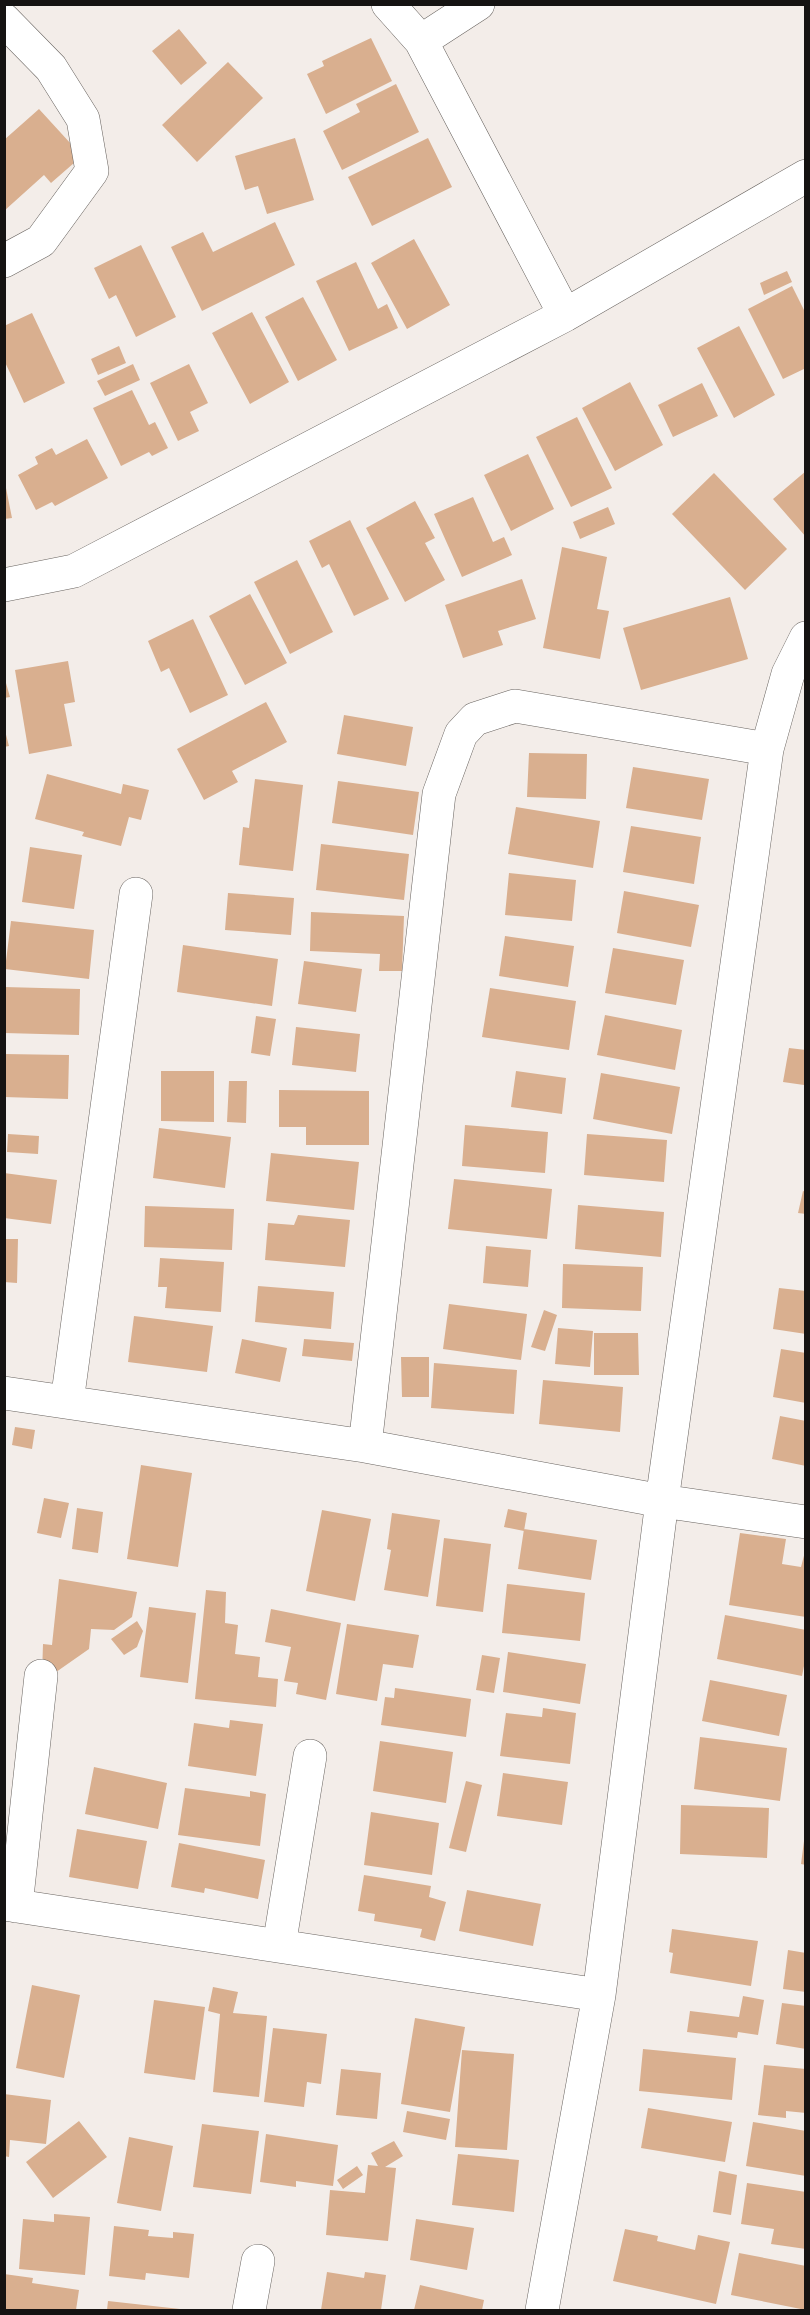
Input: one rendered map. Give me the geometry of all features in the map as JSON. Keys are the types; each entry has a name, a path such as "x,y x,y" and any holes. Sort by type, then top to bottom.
{"street":[{"path":"388,4 422,41 565,315"},
{"path":"422,41 478,4"},
{"path":"4,20 51,68 83,119 92,171 41,241 4,261"},
{"path":"4,585 74,571 565,315 806,176"},
{"path":"542,2310 599,1995 662,1501 766,749 788,674 806,638"},
{"path":"365,1446 440,794 461,734 475,719 515,706 766,749"},
{"path":"67,1402 136,894"},
{"path":"4,1393 365,1446 662,1501 806,1522"},
{"path":"41,1676 10,1905 599,1995"},
{"path":"279,1946 310,1756"},
{"path":"249,2310 258,2261"}],"building":[{"path":"179,29 207,63 181,85 152,51"},
{"path":"371,38 392,81 326,114 307,74 324,66 322,61"},
{"path":"228,62 263,98 197,162 162,125"},
{"path":"396,84 419,132 342,170 323,131 360,112 356,104"},
{"path":"39,109 82,156 51,183 44,175 4,211 4,140"},
{"path":"295,138 314,200 267,214 258,186 245,190 235,156"},
{"path":"428,138 452,187 372,226 348,177"},
{"path":"275,222 295,265 202,311 171,247 203,232 213,252"},
{"path":"414,239 450,305 407,329 371,263"},
{"path":"141,245 176,317 136,337 116,295 109,299 94,268"},
{"path":"356,262 378,309 387,304 398,328 349,351 316,281"},
{"path":"787,271 792,282 764,295 760,283"},
{"path":"792,286 806,314 806,368 783,379 748,309"},
{"path":"303,297 337,360 298,381 265,317"},
{"path":"252,312 289,382 250,404 212,333"},
{"path":"32,313 65,383 24,403 4,360 4,326"},
{"path":"739,326 775,395 734,418 697,348"},
{"path":"119,346 126,363 98,375 91,359"},
{"path":"133,364 140,380 105,396 97,381"},
{"path":"189,364 208,403 190,412 199,431 178,441 150,383"},
{"path":"630,382 663,445 615,471 582,408"},
{"path":"702,383 718,416 673,437 658,405"},
{"path":"132,390 149,425 155,422 168,448 152,456 149,452 121,466 93,408"},
{"path":"577,417 612,488 571,507 536,437"},
{"path":"87,439 108,478 55,506 52,502 36,510 18,475 38,464 35,457 52,448 56,455"},
{"path":"528,454 554,509 511,531 484,475"},
{"path":"806,471 806,537 773,499"},
{"path":"714,473 787,549 745,590 672,514"},
{"path":"4,478 12,518 4,519"},
{"path":"473,497 493,542 504,537 512,555 462,577 434,514"},
{"path":"415,501 435,538 425,543 445,580 405,602 366,528"},
{"path":"608,507 615,524 580,539 573,522"},
{"path":"350,520 389,599 354,616 329,564 322,568 309,541"},
{"path":"562,547 607,557 597,609 609,611 600,659 543,648"},
{"path":"297,560 333,632 290,654 254,582"},
{"path":"522,579 536,619 498,631 503,645 463,658 445,605"},
{"path":"250,594 287,663 245,685 209,616"},
{"path":"730,597 748,659 641,690 623,628"},
{"path":"193,619 228,695 190,713 169,668 161,672 148,641"},
{"path":"68,661 75,702 64,704 72,746 29,754 15,670"},
{"path":"4,676 10,697 4,698"},
{"path":"266,702 287,742 232,771 238,782 204,800 177,749"},
{"path":"344,715 413,727 406,766 337,754"},
{"path":"4,727 9,746 4,747"},
{"path":"529,753 587,754 586,799 527,797"},
{"path":"633,767 709,779 702,820 626,808"},
{"path":"47,774 121,794 123,784 149,790 141,820 129,817 121,846 82,836 84,832 35,819"},
{"path":"255,779 303,785 293,871 239,865 243,827 249,828"},
{"path":"338,781 419,792 413,835 332,823"},
{"path":"516,807 600,821 593,868 508,854"},
{"path":"631,826 701,837 694,884 623,872"},
{"path":"321,844 409,854 404,900 316,890"},
{"path":"30,847 82,855 74,909 22,902"},
{"path":"509,873 576,880 572,921 505,915"},
{"path":"624,891 699,905 691,947 617,933"},
{"path":"228,893 294,898 291,935 225,930"},
{"path":"311,912 404,916 402,971 379,971 380,954 310,951"},
{"path":"11,921 94,930 89,979 5,969"},
{"path":"505,936 574,946 568,987 499,976"},
{"path":"183,945 278,959 272,1006 177,992"},
{"path":"613,948 684,960 676,1005 605,993"},
{"path":"304,961 362,969 356,1012 298,1004"},
{"path":"4,987 80,989 79,1035 4,1033"},
{"path":"490,988 576,1001 569,1050 482,1037"},
{"path":"605,1015 682,1030 675,1070 597,1055"},
{"path":"256,1016 276,1019 270,1056 251,1053"},
{"path":"296,1027 360,1034 356,1072 292,1065"},
{"path":"789,1048 806,1050 804,1085 783,1082"},
{"path":"4,1054 69,1055 68,1099 4,1097"},
{"path":"161,1071 214,1071 214,1122 161,1121"},
{"path":"516,1071 566,1078 562,1114 511,1107"},
{"path":"601,1073 680,1087 672,1134 593,1119"},
{"path":"229,1081 247,1081 246,1123 227,1122"},
{"path":"279,1090 369,1091 369,1145 306,1145 306,1127 279,1127"},
{"path":"465,1125 548,1132 545,1173 462,1166"},
{"path":"159,1128 231,1137 225,1188 153,1178"},
{"path":"8,1134 39,1136 38,1154 7,1152"},
{"path":"587,1134 667,1140 664,1182 584,1175"},
{"path":"271,1153 359,1162 354,1210 266,1201"},
{"path":"4,1173 57,1180 51,1224 4,1218"},
{"path":"454,1179 552,1189 547,1239 448,1229"},
{"path":"803,1191 806,1192 806,1214 798,1213"},
{"path":"578,1205 664,1212 661,1257 575,1249"},
{"path":"145,1206 234,1209 232,1250 144,1247"},
{"path":"298,1215 350,1220 345,1267 265,1260 268,1223 294,1225"},
{"path":"4,1239 18,1239 17,1283 4,1282"},
{"path":"486,1246 531,1250 528,1287 483,1283"},
{"path":"160,1258 224,1262 221,1312 165,1308 167,1287 158,1287"},
{"path":"563,1264 643,1267 641,1311 562,1308"},
{"path":"258,1286 334,1292 331,1329 255,1322"},
{"path":"779,1288 806,1291 806,1334 773,1329"},
{"path":"449,1304 527,1314 521,1360 443,1349"},
{"path":"544,1310 557,1315 545,1351 531,1347"},
{"path":"134,1316 213,1326 207,1372 128,1362"},
{"path":"558,1328 593,1331 590,1367 555,1364"},
{"path":"594,1333 638,1333 639,1375 594,1375"},
{"path":"242,1339 287,1348 280,1382 235,1373"},
{"path":"304,1339 354,1343 352,1361 302,1356"},
{"path":"781,1349 806,1353 806,1403 773,1397"},
{"path":"401,1357 429,1357 429,1397 402,1397"},
{"path":"434,1363 517,1370 514,1414 431,1408"},
{"path":"543,1380 623,1387 620,1432 539,1424"},
{"path":"780,1416 806,1421 806,1466 772,1459"},
{"path":"15,1427 35,1430 32,1449 12,1445"},
{"path":"141,1465 192,1473 178,1567 127,1559"},
{"path":"44,1498 69,1503 61,1538 37,1533"},
{"path":"77,1508 103,1512 98,1553 72,1549"},
{"path":"508,1509 527,1513 524,1531 504,1527"},
{"path":"322,1510 371,1519 355,1601 306,1591"},
{"path":"392,1513 440,1520 428,1597 384,1590 391,1550 387,1549"},
{"path":"524,1529 597,1540 591,1580 518,1569"},
{"path":"740,1533 786,1539 782,1564 801,1567 806,1548 806,1617 729,1605"},
{"path":"444,1538 491,1544 483,1612 436,1606"},
{"path":"59,1579 137,1592 132,1617 114,1630 91,1629 89,1649 49,1677 42,1675 43,1644 52,1645"},
{"path":"507,1584 585,1593 580,1641 502,1633"},
{"path":"206,1590 226,1592 225,1623 238,1625 235,1654 260,1657 258,1677 278,1679 276,1707 195,1699"},
{"path":"149,1607 196,1613 188,1683 140,1677"},
{"path":"271,1609 341,1623 326,1700 296,1694 298,1683 284,1681 291,1647 265,1642"},
{"path":"725,1615 806,1630 806,1656 802,1676 717,1659"},
{"path":"137,1621 143,1631 137,1647 124,1655 111,1639"},
{"path":"347,1624 419,1635 413,1668 383,1664 377,1701 336,1694"},
{"path":"508,1652 586,1664 580,1704 503,1692"},
{"path":"482,1655 500,1658 494,1693 476,1690"},
{"path":"710,1680 787,1695 779,1736 702,1721"},
{"path":"395,1688 471,1699 466,1737 381,1725 385,1697 394,1698"},
{"path":"543,1708 576,1713 570,1764 500,1756 506,1713 542,1717"},
{"path":"230,1720 263,1724 256,1776 188,1766 194,1723 229,1728"},
{"path":"700,1737 787,1748 780,1801 694,1789"},
{"path":"380,1741 453,1752 446,1803 373,1791"},
{"path":"94,1767 167,1783 158,1829 85,1814"},
{"path":"503,1773 568,1782 562,1825 497,1816"},
{"path":"466,1781 482,1785 466,1852 449,1848"},
{"path":"185,1788 250,1797 250,1791 266,1794 260,1846 178,1835"},
{"path":"681,1805 769,1808 767,1858 680,1854"},
{"path":"371,1812 439,1823 432,1875 364,1865"},
{"path":"77,1829 147,1841 138,1889 69,1877"},
{"path":"804,1841 806,1841 806,1865 801,1864"},
{"path":"179,1843 265,1860 258,1899 205,1888 204,1893 171,1887"},
{"path":"364,1875 431,1886 429,1897 446,1902 435,1941 420,1937 422,1929 374,1921 375,1914 358,1911"},
{"path":"467,1890 541,1904 533,1946 459,1931"},
{"path":"672,1929 758,1941 751,1986 670,1973 673,1953 669,1952"},
{"path":"788,1950 806,1953 806,1992 783,1989"},
{"path":"32,1985 80,1995 64,2078 16,2068"},
{"path":"213,1987 238,1992 233,2013 267,2016 259,2097 213,2092 220,2014 208,2011"},
{"path":"743,1996 764,2000 758,2035 738,2032 737,2038 687,2032 690,2011 739,2017"},
{"path":"154,2000 205,2007 195,2080 144,2073"},
{"path":"782,2003 806,2006 806,2049 776,2044"},
{"path":"415,2018 465,2027 450,2112 401,2104"},
{"path":"273,2028 327,2034 321,2084 307,2082 304,2107 264,2102"},
{"path":"643,2049 736,2058 732,2100 639,2091"},
{"path":"462,2050 514,2054 507,2150 455,2147"},
{"path":"764,2065 806,2069 806,2113 786,2111 786,2118 758,2115"},
{"path":"341,2069 381,2073 377,2119 336,2115"},
{"path":"4,2094 51,2100 46,2144 10,2140 9,2157 4,2156"},
{"path":"648,2108 732,2122 725,2162 641,2148"},
{"path":"407,2111 450,2119 446,2140 403,2132"},
{"path":"79,2121 107,2157 53,2198 26,2162"},
{"path":"753,2122 806,2131 806,2176 746,2166"},
{"path":"202,2124 259,2131 251,2194 193,2187"},
{"path":"266,2134 338,2145 333,2186 296,2181 296,2187 260,2182"},
{"path":"129,2137 173,2146 161,2211 117,2203"},
{"path":"394,2141 403,2156 385,2167 396,2168 388,2241 326,2235 330,2190 365,2193 368,2165 378,2166 371,2153"},
{"path":"458,2154 519,2160 514,2212 452,2205"},
{"path":"357,2166 363,2175 343,2189 337,2180"},
{"path":"719,2171 737,2175 731,2215 713,2212"},
{"path":"747,2183 806,2192 806,2249 771,2244 774,2229 741,2224"},
{"path":"54,2214 90,2217 85,2275 19,2269 23,2219 54,2222"},
{"path":"416,2219 474,2228 467,2270 410,2260"},
{"path":"114,2226 149,2230 148,2236 173,2238 173,2232 194,2234 189,2278 146,2273 145,2280 109,2276"},
{"path":"625,2229 658,2236 657,2241 695,2250 698,2235 730,2242 716,2304 613,2281"},
{"path":"739,2253 806,2266 806,2310 731,2295"},
{"path":"327,2272 364,2278 365,2272 386,2275 381,2310 321,2310"},
{"path":"4,2274 33,2278 32,2283 79,2290 76,2310 4,2310"},
{"path":"420,2285 484,2300 482,2310 414,2310"},
{"path":"108,2301 180,2309 180,2310 107,2310"}]}
